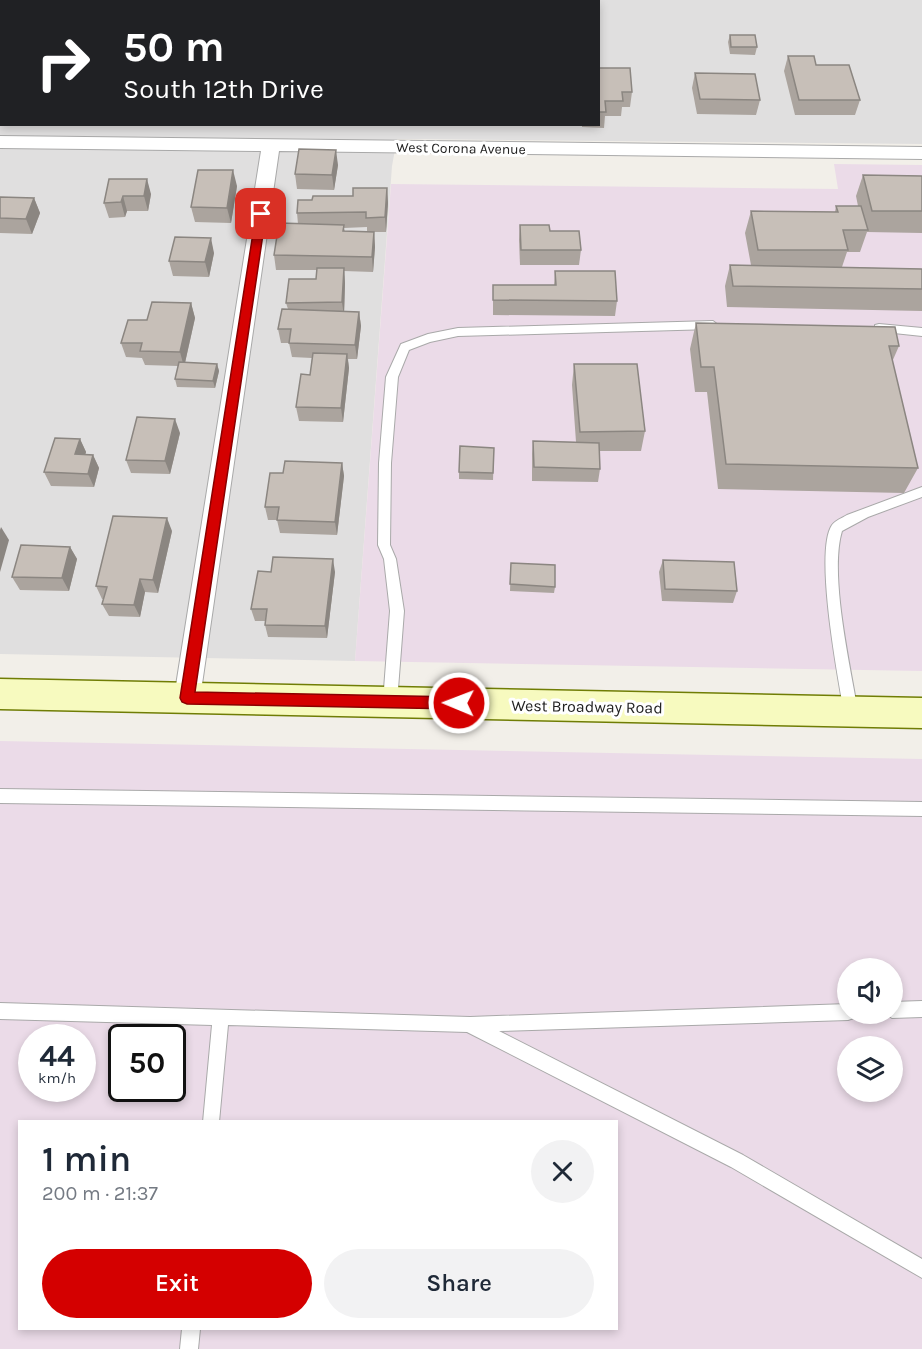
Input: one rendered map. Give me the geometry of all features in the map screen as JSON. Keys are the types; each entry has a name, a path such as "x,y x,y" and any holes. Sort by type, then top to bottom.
{"main road":[{"name":"West Broadway Road","path":"0,694 922,713"}],"street":[{"name":"West Corona Avenue","path":"0,142 922,153"},
{"path":"187,698 271,145"}],"lane":[{"path":"390,702 397,611 390,559 384,545 385,463 392,377 405,348 428,338 458,332 726,325"},
{"path":"870,327 922,332"},
{"path":"851,712 842,658 831,555 833,537 838,527 855,518 922,492"},
{"path":"0,796 922,809"},
{"path":"903,1010 922,1009"},
{"path":"0,1011 468,1024 837,1012"},
{"path":"211,1120 221,1017"},
{"path":"468,1024 737,1161 922,1269"},
{"path":"189,1349 191,1330"}],"shaded area":[{"path":"600,0 922,0 922,144 397,139 392,166 355,661 0,654 0,126 600,126"},
{"path":"834,164 922,165 922,671 355,661 391,184 838,189"},
{"path":"0,741 922,759 922,1349 0,1349"}],"building":[{"path":"730,35 755,35 757,47 731,47"},
{"path":"788,56 814,56 816,65 849,65 860,100 799,100"},
{"path":"600,68 630,68 632,92 622,92 623,101 605,101 606,112 600,112"},
{"path":"695,73 755,74 760,100 700,99"},
{"path":"299,149 336,150 332,175 295,174"},
{"path":"198,170 233,170 227,208 191,207"},
{"path":"863,175 922,176 922,211 872,211"},
{"path":"109,179 147,179 144,196 123,196 121,202 104,203"},
{"path":"353,188 387,188 385,217 366,218 366,212 297,213 298,200 312,200 313,196 353,196"},
{"path":"0,197 34,198 26,219 0,218"},
{"path":"836,206 861,206 868,230 843,230 848,250 758,250 751,211 838,212"},
{"path":"279,223 344,225 343,231 374,232 372,257 274,255"},
{"path":"520,225 549,225 550,231 579,231 581,250 521,250"},
{"path":"175,237 211,238 205,262 169,261"},
{"path":"730,265 922,269 922,289 733,286"},
{"path":"317,268 344,268 342,302 286,303 289,279 316,279"},
{"path":"555,271 615,271 617,301 493,300 493,285 556,285"},
{"path":"152,302 191,303 180,352 140,351 142,343 121,343 128,320 147,320"},
{"path":"282,309 359,312 355,345 289,343 291,329 278,329"},
{"path":"696,323 895,327 899,346 889,346 918,468 726,464 714,367 701,367"},
{"path":"313,353 347,354 341,408 296,407 301,374 310,375"},
{"path":"179,362 217,364 213,381 175,379"},
{"path":"574,364 637,364 645,431 580,432"},
{"path":"137,417 175,419 165,461 126,460"},
{"path":"55,438 80,439 75,454 93,455 88,474 44,472"},
{"path":"533,441 599,443 600,469 534,467"},
{"path":"460,446 494,448 493,473 459,472"},
{"path":"285,461 342,463 335,522 277,520 279,507 265,507 270,473 283,473"},
{"path":"113,516 167,518 153,580 140,579 134,605 102,604 107,587 96,586"},
{"path":"21,545 70,547 62,578 12,577"},
{"path":"273,557 333,559 325,626 265,625 267,609 251,609 258,571 271,572"},
{"path":"663,560 734,562 737,591 665,589"},
{"path":"511,563 555,565 555,587 510,584"}],"route":[{"path":"261,214 187,698 459,703"}]}
